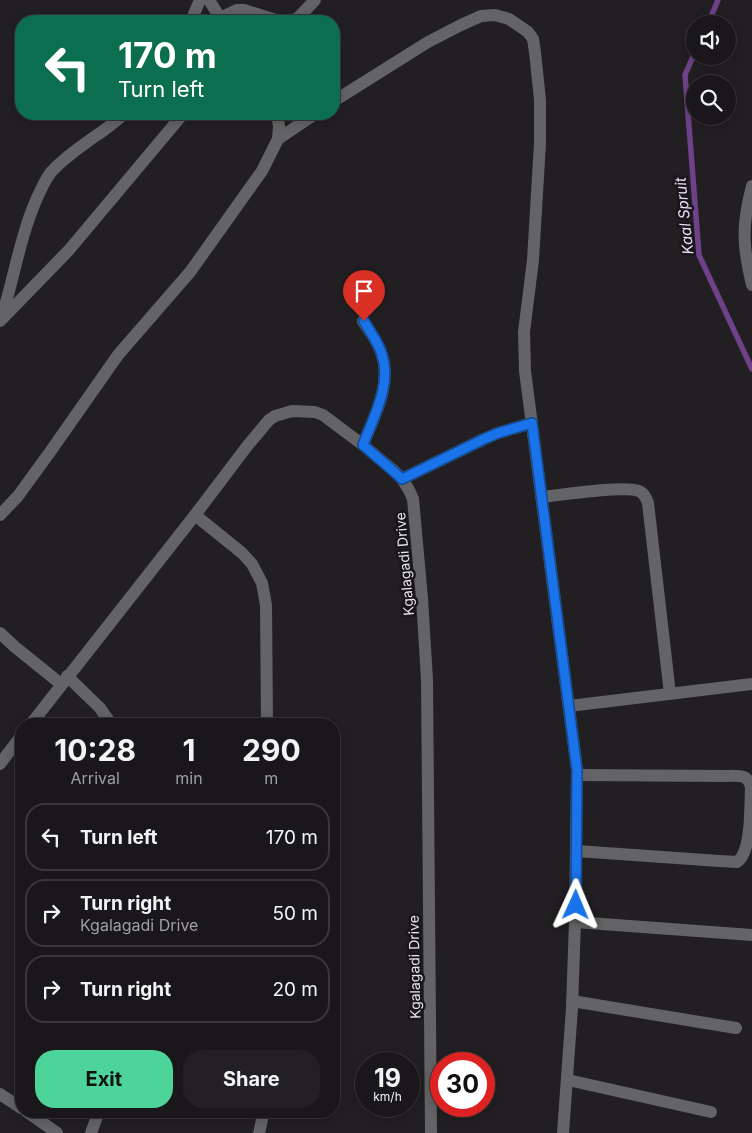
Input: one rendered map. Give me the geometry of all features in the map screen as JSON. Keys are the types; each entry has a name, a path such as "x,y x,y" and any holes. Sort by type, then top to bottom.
{"street":[{"path":"194,15 200,0"},
{"path":"209,0 218,15"},
{"path":"300,15 315,0"},
{"path":"228,15 232,12 244,10 260,15"},
{"path":"340,97 428,42 481,16 500,16 521,27 533,38 540,100 540,143 533,260 526,310 525,371 577,775 577,851 572,1001 563,1133"},
{"path":"0,321 29,217 45,181 66,157 116,120"},
{"path":"0,321 69,250 178,120"},
{"path":"0,515 18,496 118,355 190,272 262,172 278,139 280,126 278,120"},
{"path":"278,139 306,120"},
{"path":"752,186 744,231 744,245 752,285"},
{"path":"363,445 379,407 384,375 382,355 364,321"},
{"name":"Kgalagadi Drive","path":"36,718 248,445 269,420 275,416 292,411 315,412 323,415 363,445 402,479 413,499 427,680 431,1133"},
{"path":"402,479 484,439 532,423"},
{"path":"542,497 621,489 640,492 645,496 648,503 670,694"},
{"path":"195,515 242,553 252,564 262,582 266,605 267,718"},
{"path":"0,634 15,648 64,680 100,708 107,718"},
{"path":"569,706 752,684"},
{"path":"0,764 15,744"},
{"path":"577,775 745,777 749,781 751,788 748,843 744,856 737,862 577,851"},
{"path":"575,922 752,935"},
{"path":"572,1001 736,1028"},
{"path":"568,1080 711,1112"},
{"path":"0,1094 15,1104"},
{"path":"36,1118 57,1133"},
{"path":"91,1133 96,1118"},
{"path":"259,1133 262,1118"}],"waterway":[{"name":"Kaal Spruit","path":"712,15 718,0"},
{"name":"Kaal Spruit","path":"689,65 685,75 699,255 752,369"}],"route":[{"path":"364,321 382,355 384,375 379,407 363,445 402,479 484,439 532,423 577,770 576,905"}]}
